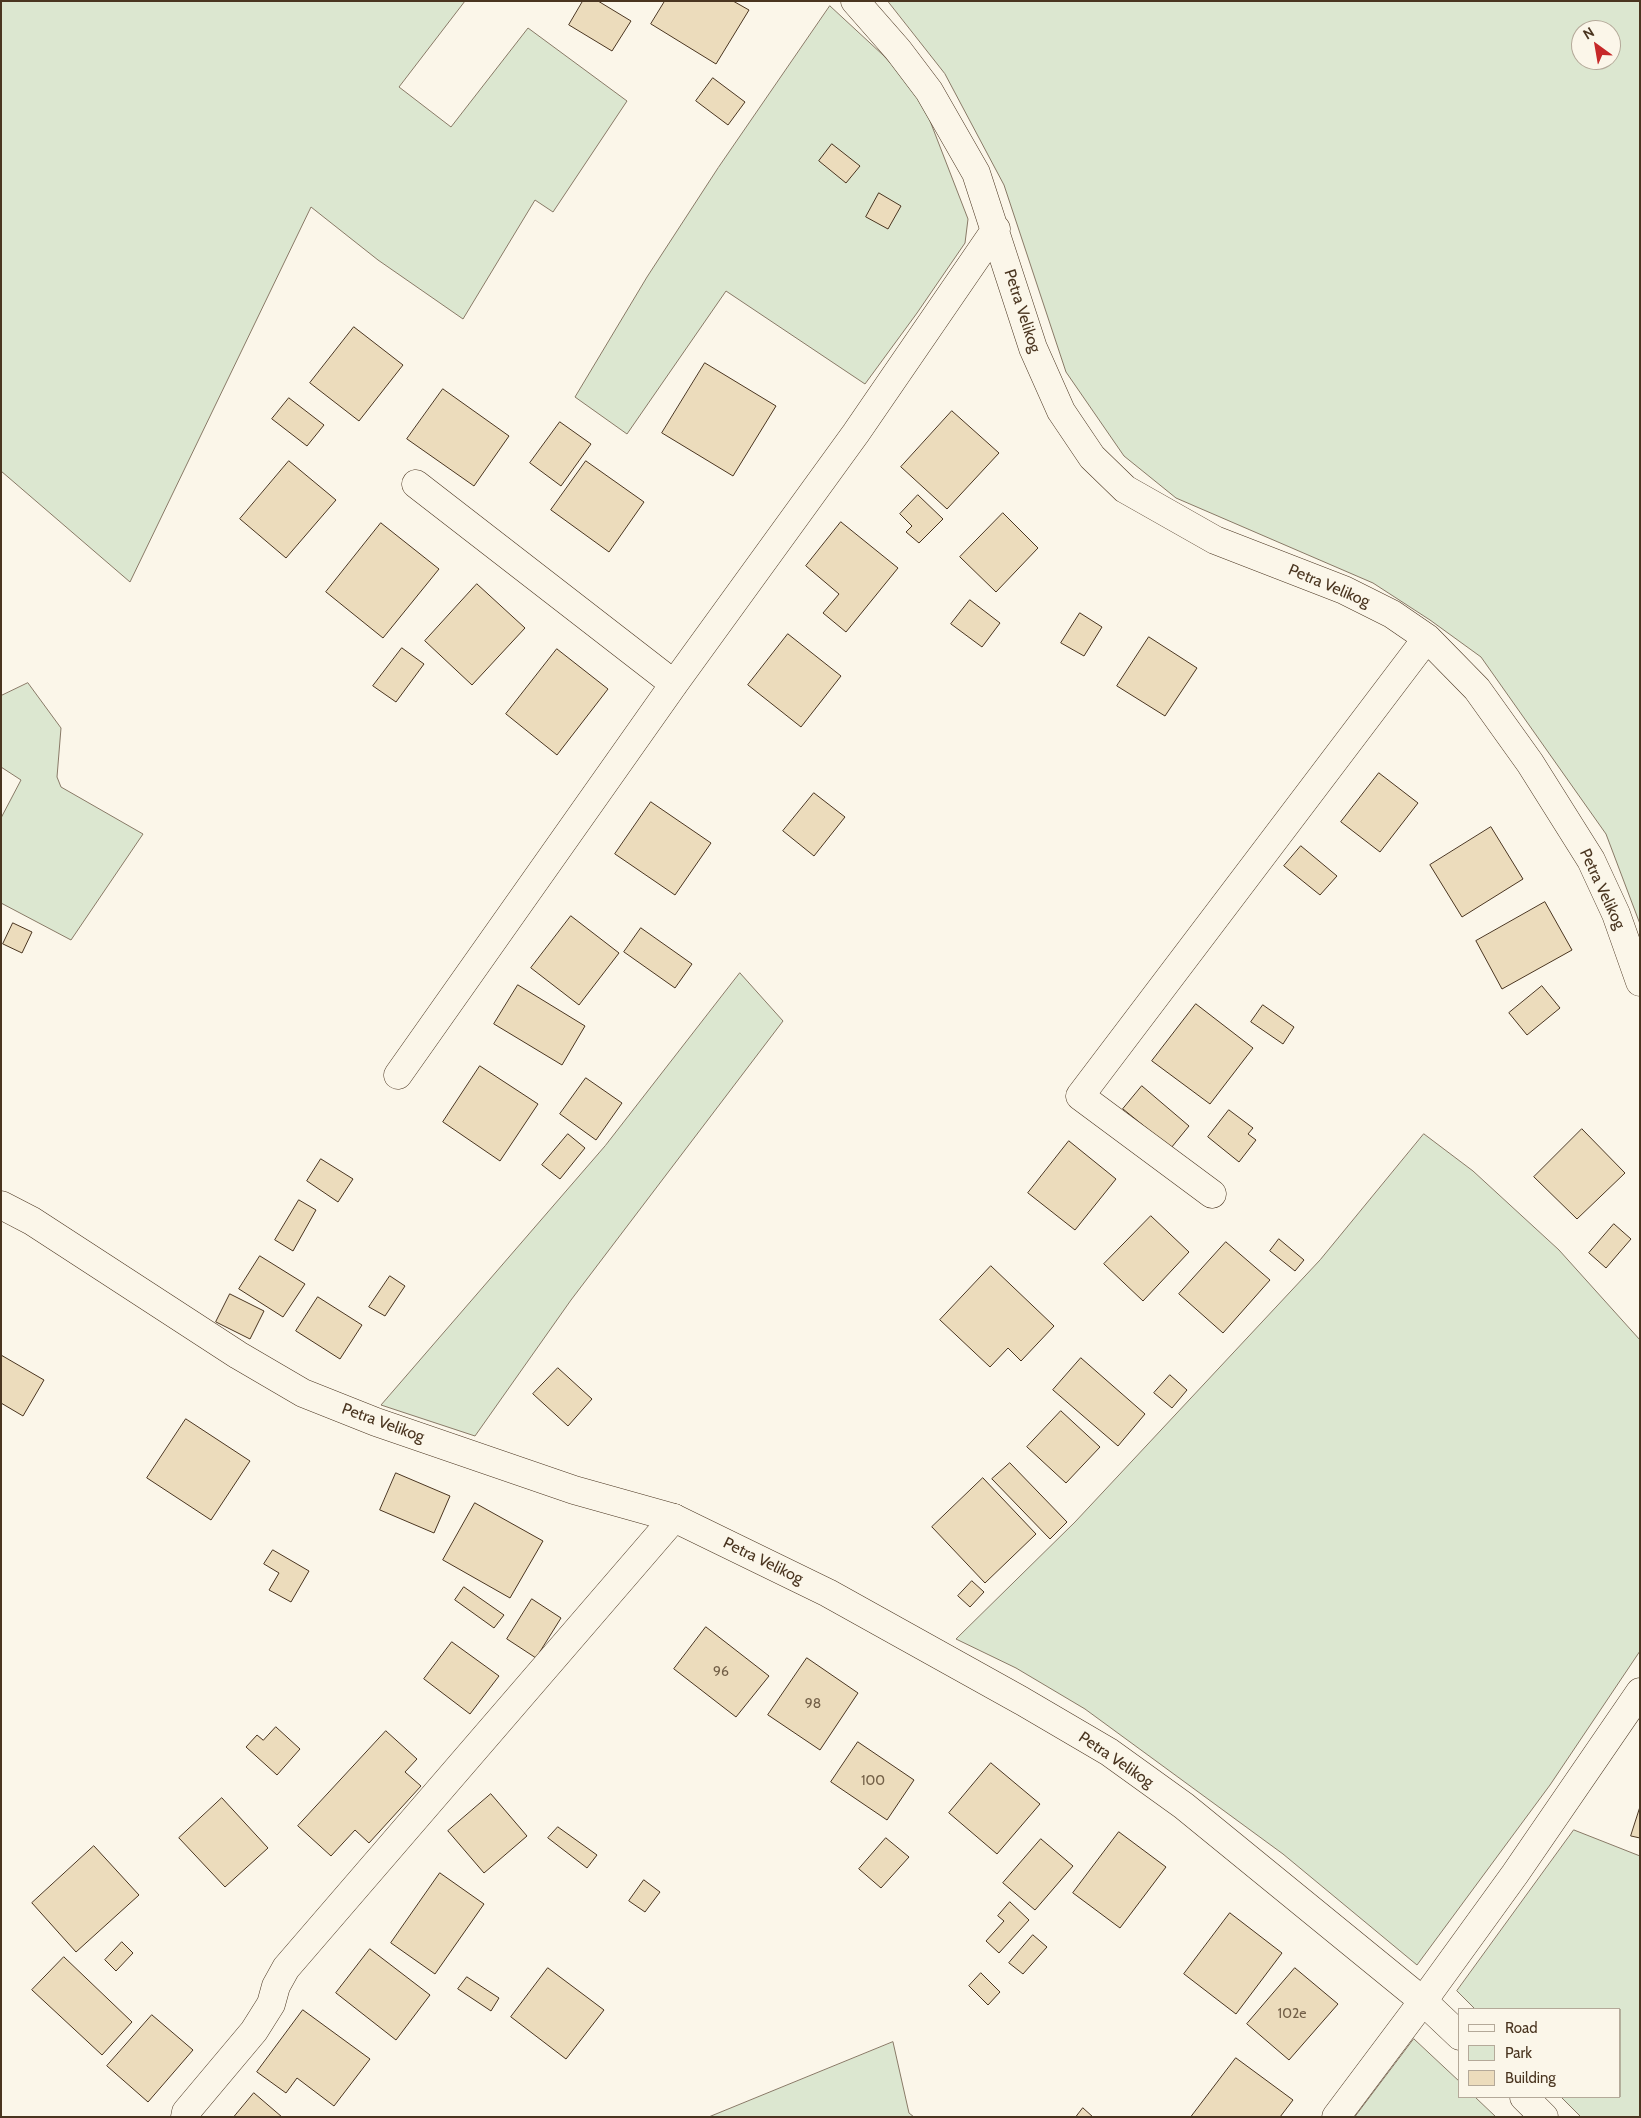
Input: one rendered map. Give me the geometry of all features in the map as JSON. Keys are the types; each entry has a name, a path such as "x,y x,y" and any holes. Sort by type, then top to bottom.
{"street":[{"name":"Petra Velikog","path":"855,1 898,50 929,91 976,173 996,229 1033,348 1061,411 1092,456 1125,489 1215,540 1344,590 1392,614 1427,638 1477,689 1530,763 1591,860 1616,914 1640,982"},
{"path":"398,1076 674,684 856,433 996,229"},
{"path":"416,484 674,684"},
{"path":"1212,1194 1080,1096 1427,638"},
{"name":"Petra Velikog","path":"1,1205 32,1221 238,1355 304,1393 376,1422 574,1490 674,1518 828,1594 1014,1696 1109,1752 1184,1806 1423,2001 1458,2034"},
{"path":"185,2117 186,2112 254,2032 271,2004 276,1986 286,1968 674,1518"},
{"path":"1336,2117 1515,1874 1640,1692"},
{"path":"1525,2098 1544,2117"}],"green space":[{"path":"1,1 465,1 399,87 451,127 528,28 627,101 553,212 535,200 463,319 378,260 311,207 130,582 1,471"},
{"path":"888,1 1640,1 1640,924 1606,834 1481,657 1430,620 1373,583 1176,498 1124,456 1066,372 1004,185 945,74"},
{"path":"830,6 883,55 920,95 968,219 965,243 865,384 726,291 627,434 575,397 647,277 718,168"},
{"path":"28,683 61,728 57,777 61,787 143,834 71,940 1,903 1,818 21,780 1,767 1,696"},
{"path":"740,973 783,1021 571,1300 475,1436 381,1405 605,1146"},
{"path":"1424,1134 1473,1171 1559,1250 1640,1340 1640,1651 1550,1785 1417,1965 1283,1854 1085,1709 1016,1668 956,1639 1075,1522 1320,1260"},
{"path":"1574,1830 1640,1856 1640,2117 1581,2117 1562,2098 1621,2098 1621,2008 1474,2008 1457,1991"},
{"path":"1414,2039 1458,2080 1458,2098 1476,2098 1496,2117 1355,2117"},
{"path":"893,2042 909,2113 914,2117 709,2117"}],"building":[{"path":"583,1 598,1 631,21 612,51 569,25"},
{"path":"665,1 733,1 749,10 716,64 651,24"},
{"path":"713,78 745,102 728,125 696,101"},
{"path":"832,144 860,166 846,183 819,161"},
{"path":"879,193 901,206 888,229 866,217"},
{"path":"354,327 403,365 359,421 310,383"},
{"path":"705,363 776,406 733,476 662,433"},
{"path":"443,389 509,436 474,486 407,439"},
{"path":"289,398 324,425 307,446 272,419"},
{"path":"952,411 999,453 947,509 901,467"},
{"path":"560,422 591,444 561,486 530,463"},
{"path":"289,461 336,500 286,558 240,519"},
{"path":"586,461 644,502 609,552 551,510"},
{"path":"918,495 943,519 919,543 906,532 912,526 900,514"},
{"path":"1003,513 1038,548 996,592 960,557"},
{"path":"841,522 898,568 846,632 823,613 839,594 806,566"},
{"path":"381,523 439,569 383,638 326,592"},
{"path":"477,584 525,628 472,685 425,641"},
{"path":"970,600 1000,623 982,647 951,624"},
{"path":"1080,613 1102,627 1084,656 1061,643"},
{"path":"788,634 841,676 801,727 748,685"},
{"path":"1149,637 1197,668 1165,716 1117,686"},
{"path":"402,648 424,664 396,702 373,686"},
{"path":"557,649 608,689 557,755 506,714"},
{"path":"1379,773 1418,803 1380,852 1341,822"},
{"path":"814,793 845,817 814,856 783,831"},
{"path":"651,802 711,843 675,895 615,854"},
{"path":"1491,827 1523,879 1462,917 1430,865"},
{"path":"1301,846 1337,876 1320,895 1284,866"},
{"path":"1545,902 1572,950 1502,989 1476,941"},
{"path":"571,916 619,953 579,1005 531,968"},
{"path":"13,923 32,932 22,953 3,944"},
{"path":"641,928 692,964 675,988 624,952"},
{"path":"518,985 585,1026 562,1065 494,1024"},
{"path":"1542,986 1560,1008 1527,1035 1509,1013"},
{"path":"1196,1004 1253,1048 1210,1104 1152,1061"},
{"path":"1263,1005 1294,1027 1283,1044 1251,1022"},
{"path":"480,1066 538,1104 500,1161 443,1122"},
{"path":"586,1078 622,1103 596,1140 560,1114"},
{"path":"1142,1086 1189,1126 1171,1148 1123,1109"},
{"path":"1229,1110 1253,1128 1248,1134 1256,1140 1239,1162 1208,1137"},
{"path":"1582,1129 1625,1173 1577,1219 1534,1177"},
{"path":"568,1134 585,1148 560,1179 542,1165"},
{"path":"1069,1141 1116,1179 1075,1230 1028,1193"},
{"path":"321,1159 353,1179 338,1202 307,1181"},
{"path":"299,1200 316,1210 293,1251 275,1240"},
{"path":"1151,1216 1189,1252 1143,1301 1104,1264"},
{"path":"1614,1224 1631,1239 1606,1268 1589,1253"},
{"path":"1279,1239 1304,1260 1295,1271 1270,1251"},
{"path":"1226,1242 1270,1280 1223,1333 1179,1294"},
{"path":"260,1256 305,1284 283,1317 239,1289"},
{"path":"991,1266 1054,1326 1021,1361 1008,1348 990,1367 940,1320"},
{"path":"390,1276 405,1286 385,1316 369,1307"},
{"path":"230,1294 264,1311 250,1339 216,1322"},
{"path":"318,1297 362,1325 340,1359 296,1331"},
{"path":"1,1355 44,1380 23,1416 1,1403"},
{"path":"1081,1358 1145,1414 1118,1446 1053,1390"},
{"path":"558,1368 592,1399 568,1426 533,1394"},
{"path":"1170,1375 1187,1390 1172,1408 1154,1393"},
{"path":"1061,1411 1100,1447 1066,1483 1027,1447"},
{"path":"186,1419 250,1461 211,1520 147,1478"},
{"path":"1010,1463 1067,1522 1050,1539 992,1479"},
{"path":"396,1473 450,1496 434,1533 380,1510"},
{"path":"983,1478 1036,1534 985,1583 932,1527"},
{"path":"475,1503 543,1541 510,1598 443,1560"},
{"path":"273,1550 309,1571 291,1602 269,1590 279,1573 264,1564"},
{"path":"972,1581 984,1592 970,1607 958,1596"},
{"path":"464,1587 504,1615 494,1628 455,1600"},
{"path":"532,1599 561,1618 536,1658 507,1639"},
{"path":"706,1627 769,1676 736,1717 674,1669"},
{"path":"452,1642 499,1676 470,1714 424,1679"},
{"path":"807,1658 858,1693 820,1750 768,1715"},
{"path":"276,1727 300,1749 277,1775 246,1747 257,1735 263,1740"},
{"path":"386,1731 417,1759 405,1772 421,1786 369,1843 355,1830 331,1856 298,1826"},
{"path":"858,1742 914,1780 887,1820 831,1782"},
{"path":"991,1763 1040,1804 997,1854 949,1813"},
{"path":"491,1794 527,1836 484,1873 448,1831"},
{"path":"222,1798 268,1848 225,1887 179,1838"},
{"path":"1640,1807 1640,1838 1631,1836"},
{"path":"558,1827 597,1855 587,1868 548,1838"},
{"path":"1119,1832 1166,1867 1120,1928 1073,1893"},
{"path":"886,1838 909,1857 881,1888 859,1869"},
{"path":"1041,1839 1073,1866 1035,1910 1003,1883"},
{"path":"94,1846 139,1895 76,1952 32,1903"},
{"path":"440,1873 484,1904 435,1974 391,1943"},
{"path":"644,1880 660,1892 645,1912 629,1901"},
{"path":"1010,1902 1029,1920 999,1953 986,1941 1004,1921 998,1916"},
{"path":"1230,1913 1282,1953 1236,2014 1184,1974"},
{"path":"1033,1935 1047,1947 1023,1974 1009,1963"},
{"path":"122,1942 133,1953 116,1971 105,1960"},
{"path":"370,1949 430,1995 396,2040 336,1993"},
{"path":"64,1957 132,2022 102,2055 32,1990"},
{"path":"548,1968 604,2010 566,2059 511,2017"},
{"path":"1295,1968 1338,2004 1289,2060 1247,2024"},
{"path":"981,1973 1000,1992 988,2005 969,1986"},
{"path":"467,1977 499,1998 491,2011 458,1989"},
{"path":"303,2010 370,2059 334,2106 297,2078 286,2093 257,2072"},
{"path":"152,2015 193,2050 148,2102 107,2066"},
{"path":"1236,2058 1293,2100 1280,2117 1191,2117"},
{"path":"254,2093 282,2117 234,2117"},
{"path":"1083,2108 1093,2117 1076,2117"}]}
